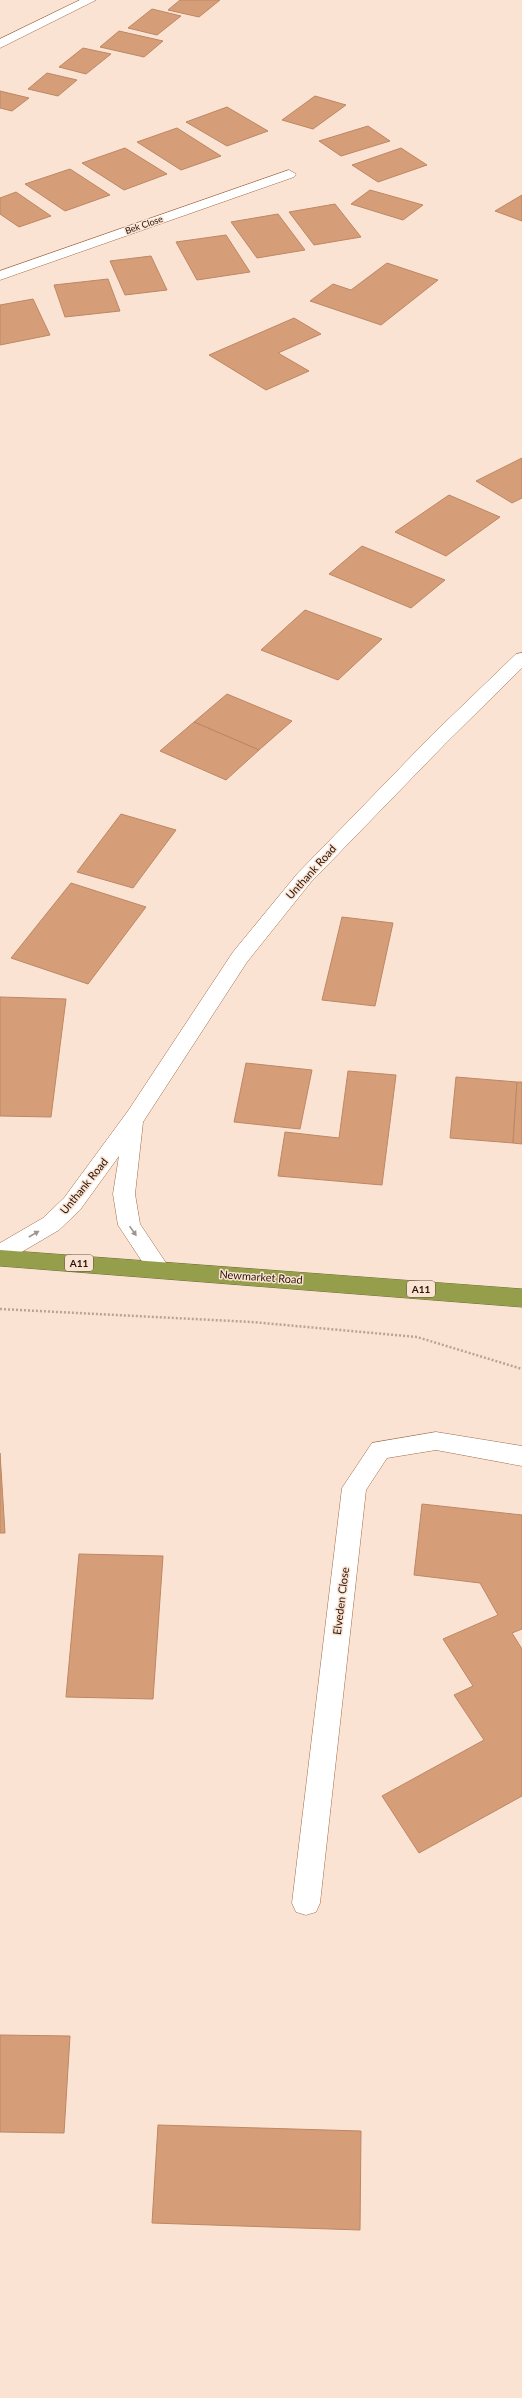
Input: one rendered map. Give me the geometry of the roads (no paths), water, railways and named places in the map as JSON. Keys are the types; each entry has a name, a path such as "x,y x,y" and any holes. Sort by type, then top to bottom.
{"highway":[{"name":"Newmarket Road","path":"0,1258 522,1298"}],"street":[{"path":"0,44 90,0"},
{"name":"Bek Close","path":"0,276 289,174"},
{"name":"Unthank Road","path":"0,1254 51,1224 72,1204 136,1116 240,957 304,878 439,739 522,658"},
{"name":"Unthank Road","path":"136,1116 124,1194 129,1225 159,1269"},
{"name":"Elveden Close","path":"306,1903 354,1488 380,1450 436,1441 522,1456"}]}
